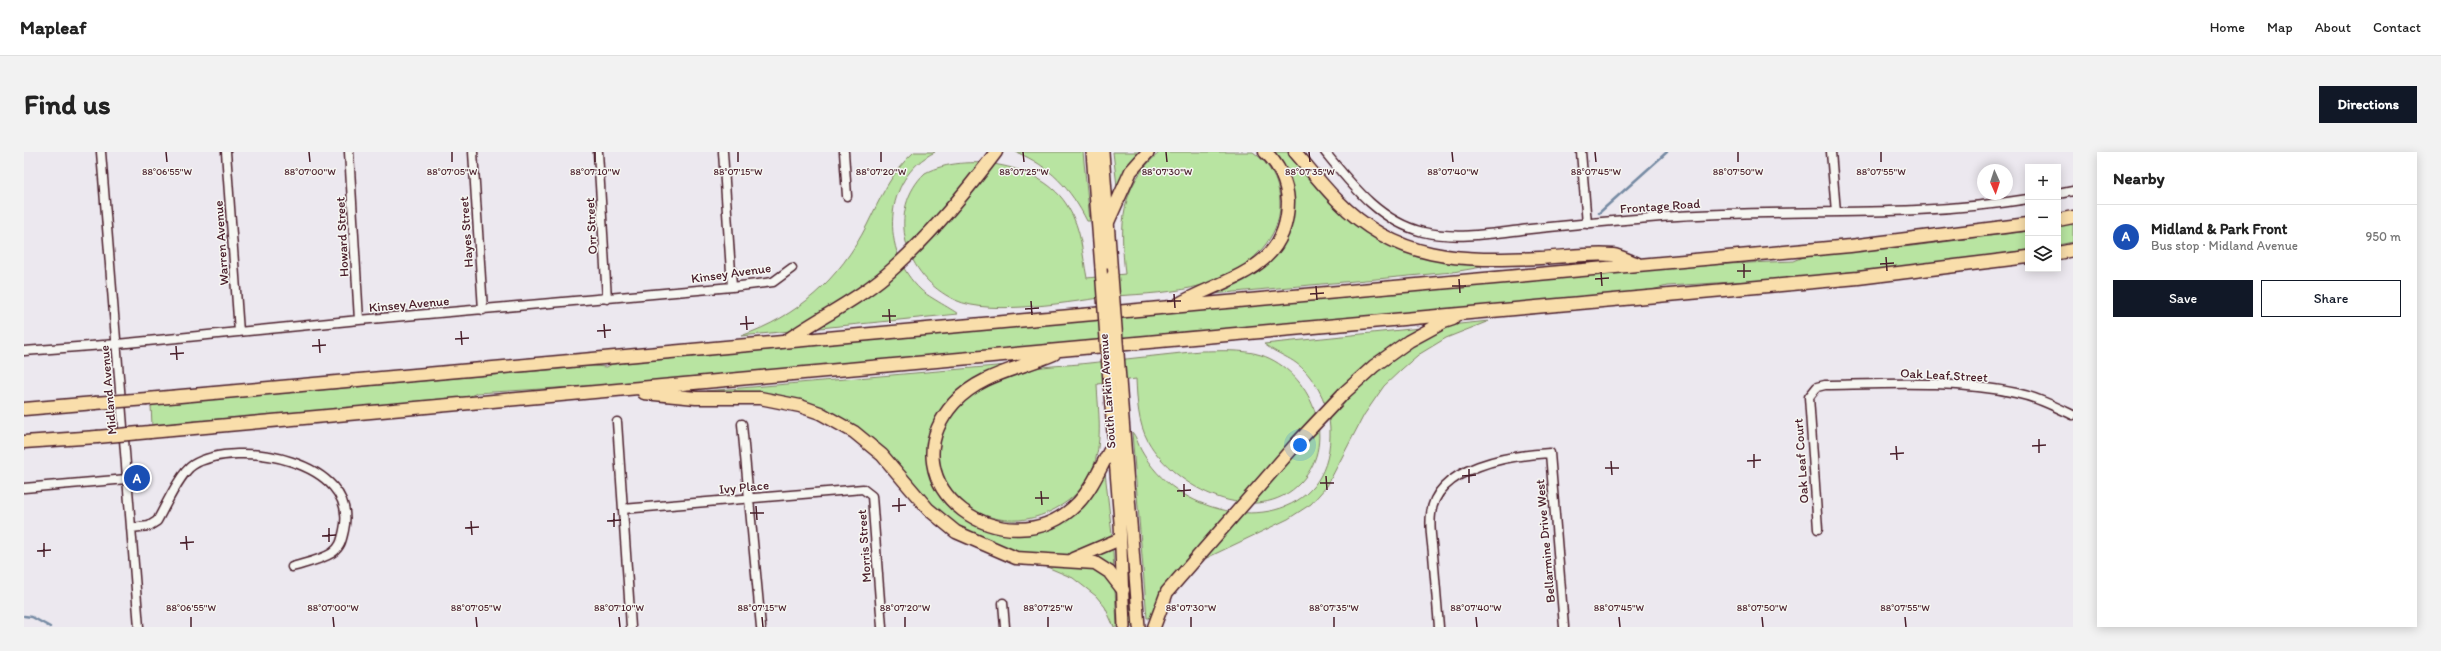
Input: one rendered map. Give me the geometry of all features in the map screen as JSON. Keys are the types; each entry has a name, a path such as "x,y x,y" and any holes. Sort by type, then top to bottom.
{"highway":[{"path":"785,342 836,310 894,268 962,194 996,152"},
{"path":"1108,222 1131,170 1148,152"},
{"path":"1173,307 1194,295 1226,283 1250,270 1263,259 1277,242 1286,220 1288,195 1281,172 1265,152"},
{"path":"1295,152 1337,200 1352,214 1381,234 1418,250 1445,257 1480,260 1614,255 1641,265"},
{"path":"2061,219 2073,217"},
{"path":"24,409 1641,265 1909,240 2025,224"},
{"path":"2061,252 2073,250"},
{"path":"24,442 97,437 1858,278 2025,257"},
{"path":"1154,627 1167,592 1296,444 1344,393 1374,366 1409,341 1444,322 1476,312"},
{"path":"1061,350 986,380 969,390 955,402 946,414 934,441 934,464 941,486 954,504 975,519 1001,527 1017,529 1035,526 1050,522 1077,503 1088,490 1100,465 1114,443"},
{"path":"615,390 696,398 760,398 800,406 820,413 854,432 878,451 928,509 956,532 1016,558 1042,561 1072,560 1095,563 1109,572 1123,590"},
{"path":"1072,560 1120,539"}],"main road":[{"name":"South Larkin Avenue","path":"1092,152 1101,268 1115,380 1139,627"},
{"name":"South Larkin Avenue","path":"1103,152 1112,276 1115,380 1114,443 1124,627"}],"street":[{"name":"Midland Avenue","path":"101,152 139,627"},
{"name":"Warren Avenue","path":"226,152 239,332"},
{"name":"Howard Street","path":"349,152 359,320"},
{"name":"Hayes Street","path":"473,152 483,310"},
{"name":"Orr Street","path":"598,152 607,299"},
{"path":"722,152 732,287"},
{"path":"844,152 847,196"},
{"name":"Frontage Road","path":"1325,152 1361,194 1382,213 1408,227 1422,231 1468,235 1715,214 1958,208 2025,198"},
{"path":"1581,152 1587,224"},
{"path":"1831,152 1836,212"},
{"path":"2061,193 2073,191"},
{"name":"Kinsey Avenue","path":"24,351 117,344 359,320 732,287 773,282 792,268"},
{"name":"Oak Leaf Street","path":"1811,392 1817,387 1825,384 1926,384 1987,389 2016,393 2042,400 2073,414"},
{"name":"Oak Leaf Court","path":"1811,392 1809,397 1818,529"},
{"path":"617,422 631,627"},
{"path":"742,424 761,627"},
{"name":"Bellarmine Drive West","path":"1439,627 1431,512 1436,498 1444,485 1461,474 1508,458 1550,453 1564,627"},
{"path":"131,528 150,526 157,521 191,466 208,458 222,454 260,456 291,461 316,471 332,485 344,503 347,517 340,546 332,553 292,567"},
{"path":"24,488 127,479"},
{"name":"Ivy Place","path":"623,509 863,489 867,490"},
{"name":"Morris Street","path":"867,490 872,496 882,627"},
{"path":"1003,603 1005,627"}],"green space":[{"path":"914,152 935,152 918,164 905,179 896,197 893,216 893,236 898,256 908,274 921,290 958,314 741,336 762,328 799,307 830,279 844,263 856,245 892,177"},
{"path":"1016,152 1083,152 1090,221 1087,221 1074,199 1058,180 1039,164"},
{"path":"1113,152 1140,152 1128,167 1119,186 1117,186"},
{"path":"1160,152 1253,152 1265,163 1273,175 1278,189 1280,197 1279,217 1270,238 1263,248 1245,265 1225,277 1181,290 1011,308 971,305 955,300 946,295 930,283 918,269 909,251 904,233 904,214 909,196 918,180 925,173 942,167 961,163 981,163 1022,171 1041,180 1056,192 1068,207 1076,224 1081,242 1087,278 1125,274 1123,256 1123,223 1125,207 1137,179 1147,165"},
{"path":"1273,152 1289,152 1326,196 1432,259 1482,267 1453,272 1213,294 1238,283 1256,272 1290,221"},
{"path":"2061,225 2073,225 2073,242 2061,244"},
{"path":"2025,231 2025,250 1908,266 1781,279 1667,286 1648,291 604,385 477,393 468,397 152,425 151,405 592,366 607,367 612,364 1705,265 1793,261 1803,257 1912,246"},
{"path":"1489,321 1446,338 1418,355 1384,386 1364,415 1327,486 1311,504 1288,519 1194,564 1157,603 1150,618 1147,618 1132,432 1141,450 1152,467 1161,477 1177,490 1200,503 1225,510 1251,513 1275,510 1296,501 1314,486 1326,464 1330,428 1328,412 1315,383 1299,365 1264,344"},
{"path":"1200,351 1239,351 1261,355 1278,363 1293,376 1305,391 1314,409 1318,428 1318,447 1312,465 1301,482 1283,496 1262,502 1240,503 1218,497 1196,487 1177,474 1160,458 1148,441 1142,427 1136,379 1097,384 1099,434 1097,455 1094,465 1088,479 1079,491 1068,501 1055,509 1026,519 999,519 975,510 956,495 943,475 939,451 946,426 964,401 979,389 991,383 1017,372 1035,368"},
{"path":"1008,365 939,417 937,489 948,504 970,523 996,529 1043,529 1105,472 1112,535 1117,627 1114,627 1105,607 1096,596 1073,578 964,532 938,511 859,429 841,418 821,408 707,394 706,391"},
{"path":"1127,575 1130,575 1134,627 1130,627"}],"waterway":[{"path":"1599,213 1667,152"},
{"path":"24,616 32,617 50,627"}],"place":[{"name":"Midland & Park Front","path":"137,478"}]}
